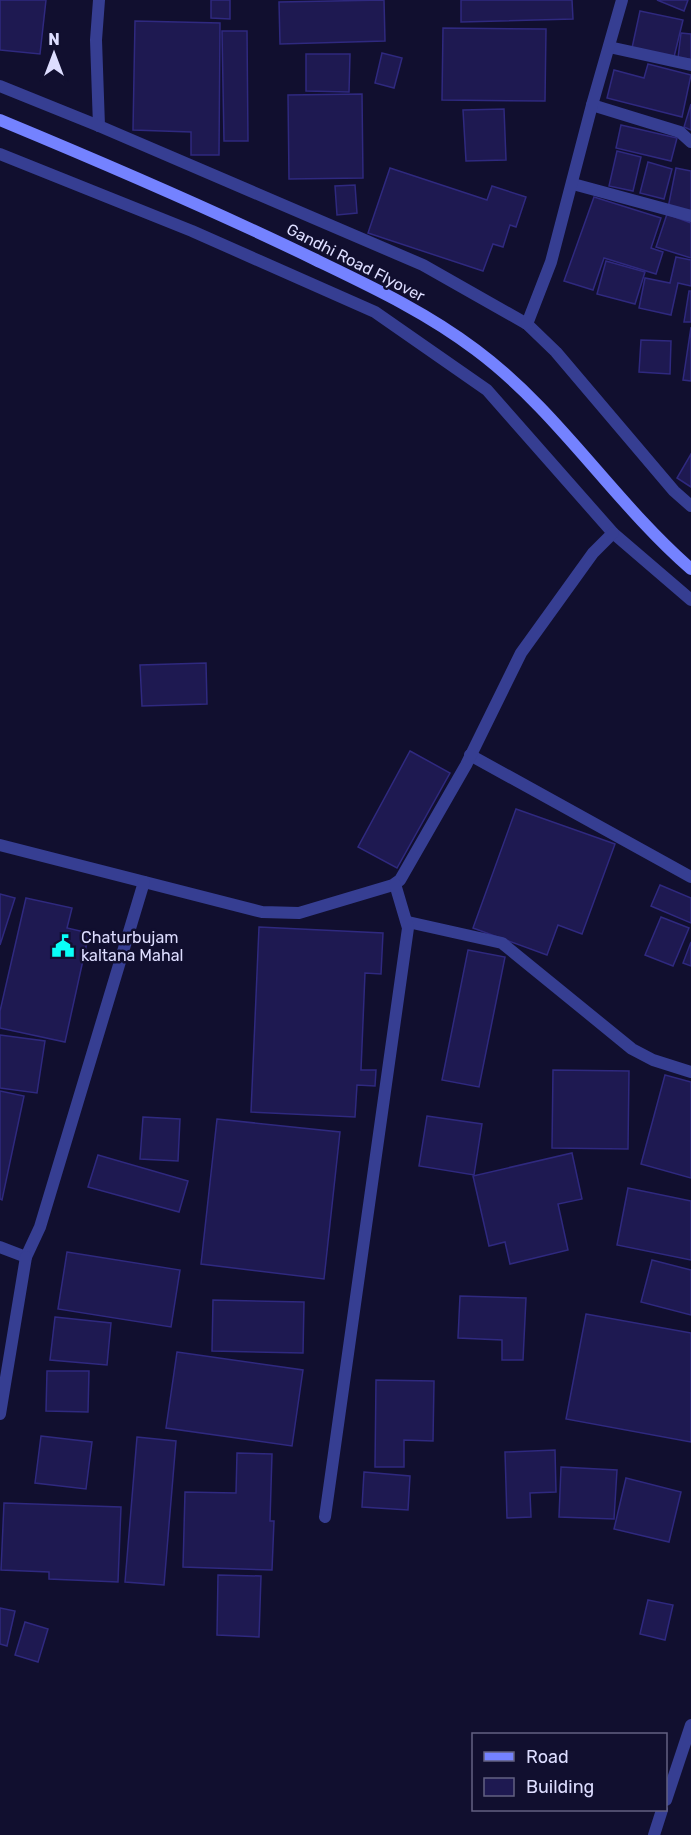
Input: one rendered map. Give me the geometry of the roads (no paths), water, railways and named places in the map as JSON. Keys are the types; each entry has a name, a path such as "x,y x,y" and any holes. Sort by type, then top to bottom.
{"main road":[{"name":"Gandhi Road Flyover","path":"0,120 207,207 410,306 475,349 527,391 653,534 691,569"}],"street":[{"path":"99,0 96,40 99,126"},
{"path":"527,324 551,262 622,0"},
{"path":"609,47 691,65"},
{"path":"0,86 423,265 527,324 556,352 674,491 691,506"},
{"path":"592,105 680,132 691,142"},
{"path":"0,154 192,231 375,312 487,390 613,533 691,600"},
{"path":"573,184 691,216"},
{"path":"0,845 246,910 273,913 299,913 395,884 470,755 521,653 593,553 613,533"},
{"path":"470,755 691,877"},
{"path":"0,1413 26,1257 40,1227 144,882"},
{"path":"325,1517 408,922 395,884"},
{"path":"408,922 502,943 632,1049 653,1060 691,1072"},
{"path":"0,1247 26,1257"},
{"path":"667,1797 691,1725"},
{"path":"654,1835 661,1811"}],"place":[{"name":"Chaturbujam kaltana Mahal","path":"63,946"}]}
